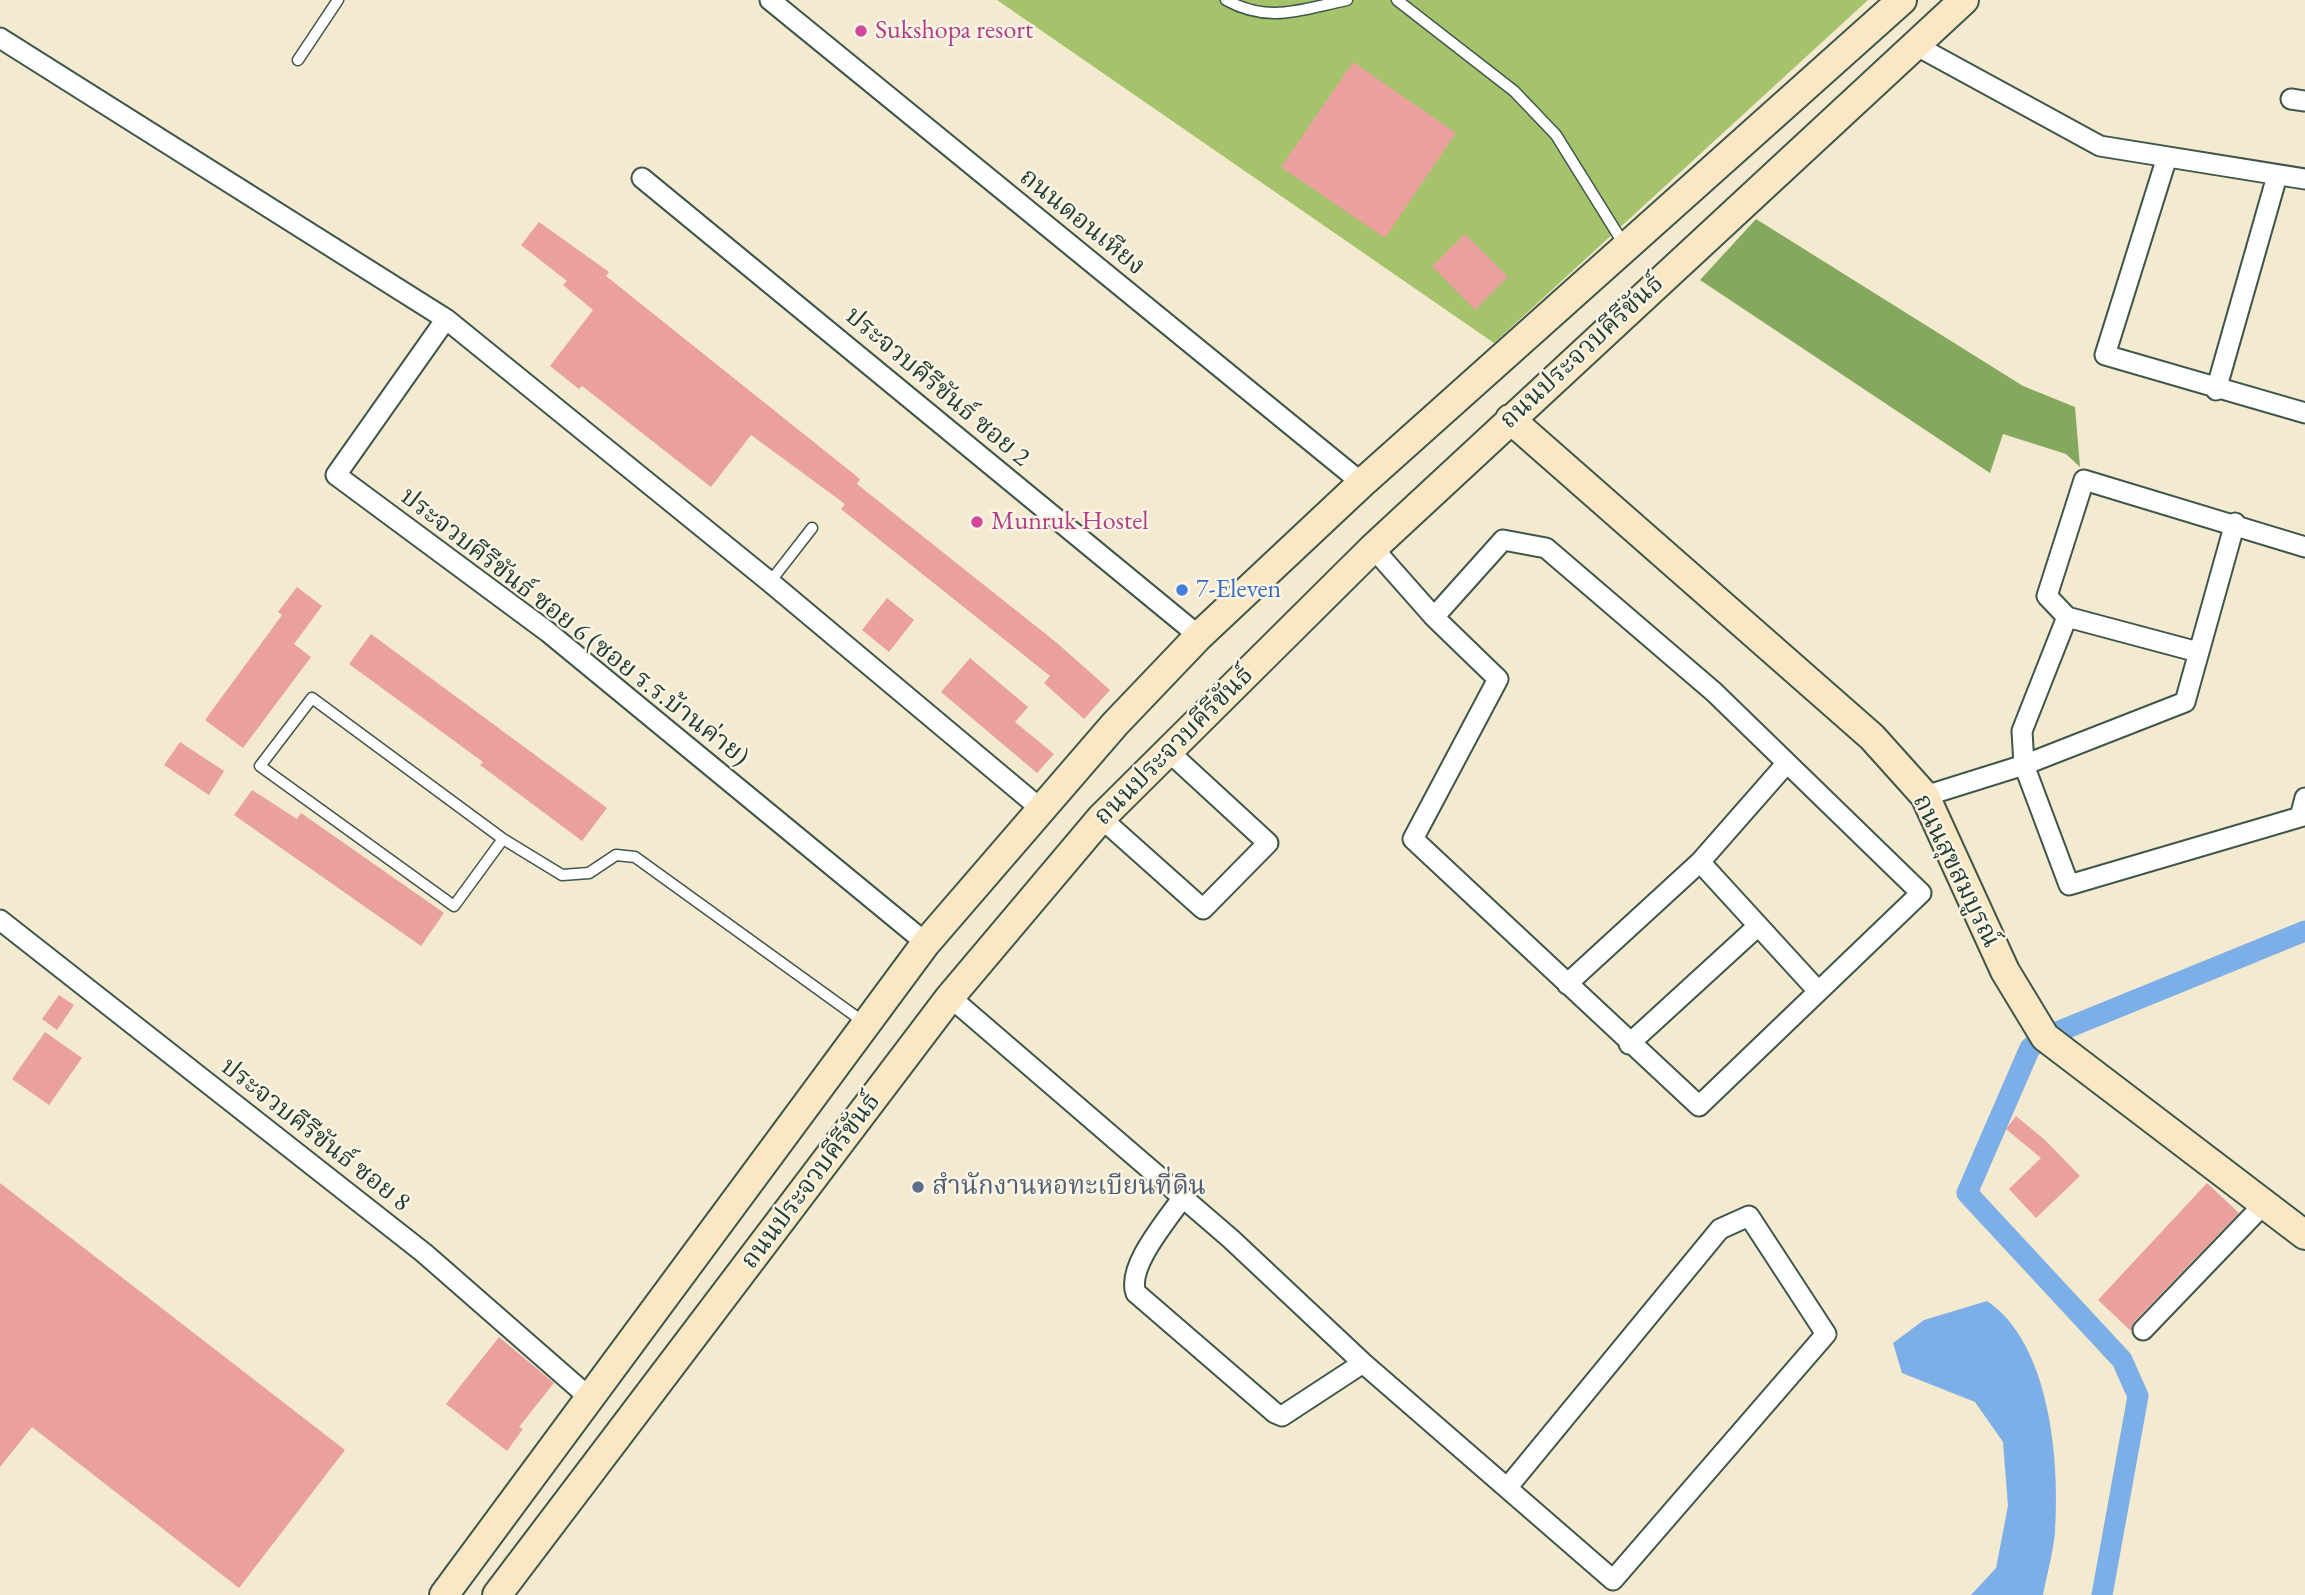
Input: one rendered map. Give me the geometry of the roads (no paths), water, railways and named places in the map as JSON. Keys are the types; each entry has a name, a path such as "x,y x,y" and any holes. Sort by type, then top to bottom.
{"main road":[{"name":"ถนนประจวบคีรีขันธ์","path":"444,1595 926,943 1115,724 1199,636 1362,483 1902,0"},
{"name":"ถนนประจวบคีรีขันธ์","path":"498,1595 950,997 1101,818 1373,548 1964,0"},
{"name":"ถนนสุขสมบูรณ์","path":"1510,419 1872,737 1925,796 2005,971 2045,1037 2305,1235"}],"street":[{"name":"ถนนดอนเหียง","path":"770,0 1362,483"},
{"path":"0,38 446,319 770,582 1041,808"},
{"path":"1915,45 2100,146 2305,179"},
{"path":"2167,157 2105,355 2216,390 2305,414"},
{"path":"2216,390 2277,176"},
{"name":"ประจวบคีรีขันธ์ ซอย 2","path":"642,178 1199,636"},
{"name":"ประจวบคีรีขันธ์ ซอย 6 (ซอย ร.ร.บ้านค่าย)","path":"446,319 336,475 548,632 926,943"},
{"path":"2198,652 2067,617 2047,596 2084,480 2235,523 2305,547"},
{"path":"1925,796 2024,765 2185,702 2235,523"},
{"path":"1373,548 1434,617 1498,679 1413,839 1699,1107 1921,893 1714,692 1546,548 1503,540 1434,617"},
{"path":"2067,617 2022,731 2024,765 2069,885 2300,817 2305,797"},
{"path":"1101,818 1203,909 1268,843 1167,751"},
{"path":"1567,984 1700,862 1786,764"},
{"path":"1700,862 1818,992"},
{"name":"ประจวบคีรีขันธ์ ซอย 8","path":"0,920 424,1253 591,1399"},
{"path":"1629,1044 1758,926"},
{"path":"950,997 1183,1197 1363,1363 1507,1488 1613,1580 1826,1334 1749,1216 1720,1230 1507,1488"},
{"path":"1183,1197 1140,1261 1134,1276 1136,1293 1275,1413 1282,1416 1363,1363"},
{"path":"2143,1330 2264,1204"}],"lane":[{"path":"298,60 338,0"},
{"path":"1226,0 1247,12 1277,14 1347,0"},
{"path":"1397,0 1514,91 1556,135 1626,247"},
{"path":"770,582 812,528"},
{"path":"503,839 454,906 260,766 312,698 503,839 562,875 589,873 616,855 635,857 866,1024"}],"water":[{"path":"1987,1301 2008,1320 2025,1345 2038,1374 2046,1406 2052,1439 2056,1503 2054,1540 2043,1595 1971,1595 1996,1568 2008,1506 2003,1442 1975,1402 1902,1373 1893,1343 1924,1320"}],"waterway":[{"path":"2102,1595 2138,1396 2122,1360 1967,1193 2030,1048 2045,1037 2305,931"}],"place":[{"name":"Sukshopa resort","path":"861,31"},
{"name":"Munruk Hostel","path":"977,522"},
{"name":"7-Eleven","path":"1182,590"},
{"name":"สำนักงานหอทะเบียนที่ดิน","path":"918,1187"}]}
